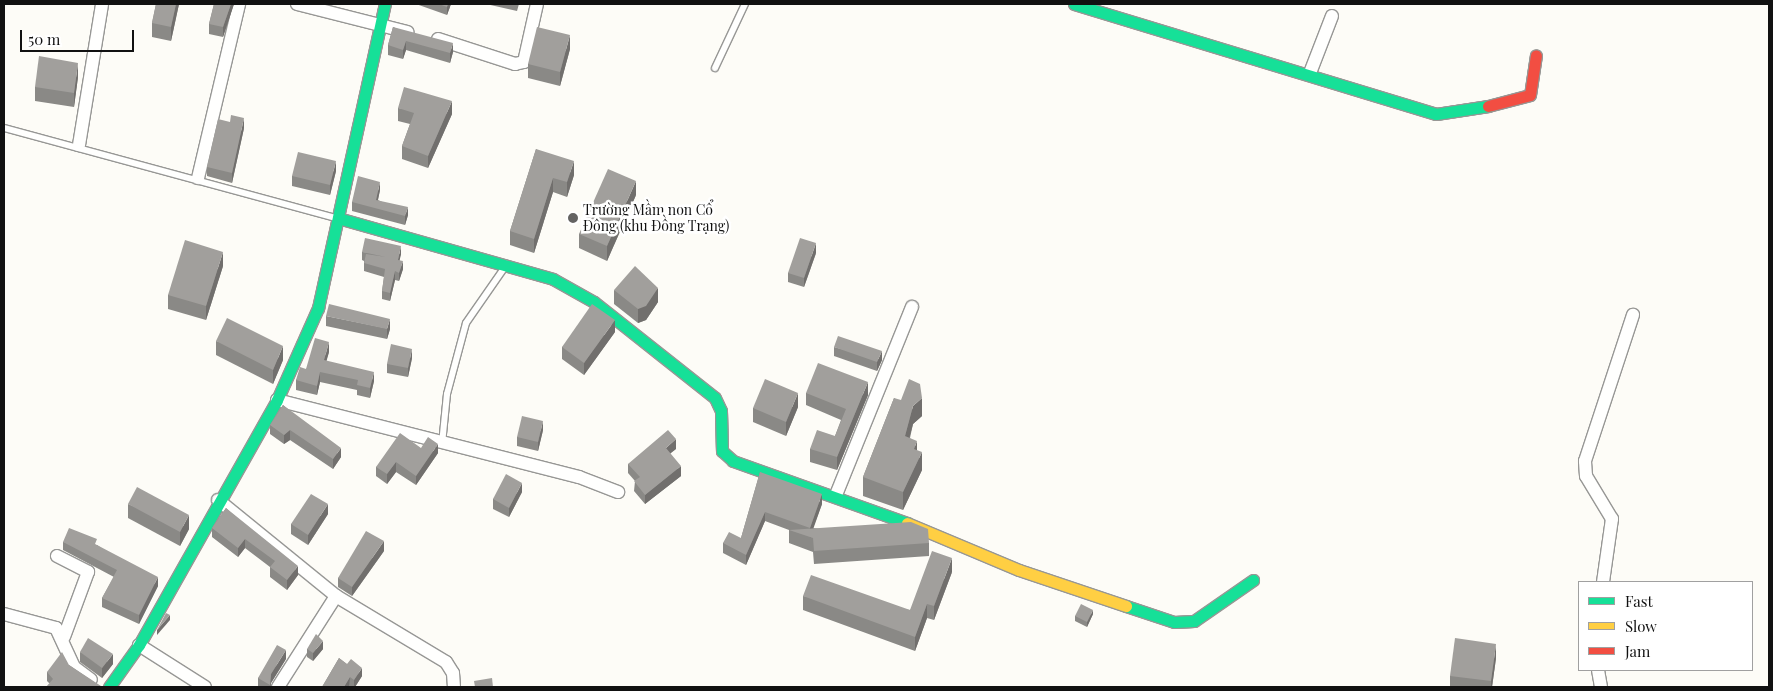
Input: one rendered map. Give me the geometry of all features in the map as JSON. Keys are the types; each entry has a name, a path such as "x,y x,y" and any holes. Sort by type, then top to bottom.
{"street":[{"path":"79,145 102,4"},
{"path":"198,178 239,4"},
{"path":"297,4 380,27 440,40 515,64 524,62 537,4"},
{"path":"109,687 139,645 218,500 278,400 318,308 385,4"},
{"path":"1074,4 1310,72 1436,114 1456,114 1530,95 1536,55"},
{"path":"1310,72 1332,16"},
{"path":"338,218 507,263 553,279 594,302 720,403 721,445 733,461 836,495 1019,570 1174,622 1194,621 1253,580"},
{"path":"836,495 912,307"},
{"path":"1603,581 1612,519 1586,476 1585,461 1633,315"},
{"path":"278,400 442,444 579,477 618,492"},
{"path":"218,500 336,596 446,662 454,674 454,687"},
{"path":"57,556 88,572 64,637"},
{"path":"278,687 336,596"},
{"path":"4,614 48,623 64,637 74,667 101,687"},
{"path":"139,645 205,687"},
{"path":"1598,671 1601,687"}],"lane":[{"path":"715,68 745,4"},
{"path":"4,128 79,145 338,218"},
{"path":"442,444 447,394 466,323 507,263"}],"building":[{"path":"156,4 176,4 171,27 152,23"},
{"path":"214,4 231,4 223,27 209,24"},
{"path":"393,27 453,43 450,53 406,41 403,50 388,45"},
{"path":"537,27 570,35 560,72 528,64"},
{"path":"39,56 78,63 74,93 35,87"},
{"path":"404,87 452,101 428,156 402,146 414,113 398,108"},
{"path":"231,115 244,118 232,173 207,167 218,119 230,122"},
{"path":"536,149 574,161 567,182 553,178 534,239 510,231"},
{"path":"298,152 336,161 330,185 292,176"},
{"path":"608,169 636,181 607,246 579,234"},
{"path":"358,176 380,182 376,200 408,207 405,216 352,202"},
{"path":"365,238 401,246 398,260 403,261 399,273 395,271 390,293 382,291 385,269 364,263 366,254 386,257 362,252"},
{"path":"800,238 816,243 804,278 788,273"},
{"path":"185,240 223,252 206,306 168,295"},
{"path":"635,266 658,288 646,306 638,309 614,290"},
{"path":"329,304 390,319 387,329 326,316"},
{"path":"592,304 615,320 584,363 562,347"},
{"path":"227,318 283,346 273,370 216,341"},
{"path":"838,336 882,351 877,362 834,347"},
{"path":"315,338 329,342 324,360 374,372 370,388 357,385 358,380 320,372 317,386 296,380 300,367 306,369"},
{"path":"391,344 412,349 408,368 387,364"},
{"path":"818,363 868,382 837,457 810,449 817,430 835,436 846,409 806,393"},
{"path":"765,379 798,393 786,422 753,408"},
{"path":"909,379 920,384 922,398 913,406 905,436 917,441 914,449 922,452 903,492 863,477 894,398 901,400"},
{"path":"283,405 341,448 333,459 290,430 284,435 270,425"},
{"path":"522,416 543,421 538,442 517,437"},
{"path":"668,430 676,439 666,448 681,466 645,495 634,481 640,477 628,464"},
{"path":"400,433 421,448 428,437 438,444 416,476 396,462 387,474 376,467"},
{"path":"760,472 822,494 810,528 765,512 746,555 723,543 729,532 741,538"},
{"path":"506,474 522,483 509,508 493,499"},
{"path":"137,487 189,515 180,532 128,504"},
{"path":"311,494 328,504 308,535 291,524"},
{"path":"226,508 298,566 287,580 270,567 275,561 245,539 238,548 212,528"},
{"path":"911,522 928,529 929,543 814,551 813,538 789,530"},
{"path":"69,528 97,539 95,544 158,577 139,615 102,598 117,570 63,542"},
{"path":"366,531 384,541 352,587 338,578"},
{"path":"932,551 952,558 934,606 927,604 915,637 803,596 811,575 910,610"},
{"path":"1081,604 1093,610 1087,622 1075,616"},
{"path":"166,613 170,615 157,630"},
{"path":"316,634 323,641 313,653 307,649"},
{"path":"88,638 113,654 102,668 80,652"},
{"path":"1455,638 1496,644 1491,681 1450,676"},
{"path":"277,645 286,650 271,674 270,685 258,678"},
{"path":"62,652 69,665 101,687 46,687 53,679 47,672"},
{"path":"339,658 347,664 351,659 362,668 354,680 350,677 344,687 322,687"},
{"path":"492,678 493,687 475,687 474,681"}],"traffic: fast":[{"path":"109,687 139,645 277,400 318,308 385,4"},
{"path":"1074,4 1436,114 1488,106"},
{"path":"338,218 553,279 594,302 715,398 721,411 722,451 733,461 907,523"},
{"path":"1126,606 1174,622 1194,621 1253,580"}],"traffic: slow":[{"path":"907,523 1019,570 1126,606"}],"traffic: jam":[{"path":"1488,106 1530,95 1536,55"}],"place":[{"name":"Trường Mầm non Cổ Đông (khu Đồng Trạng)","path":"573,218"}]}
